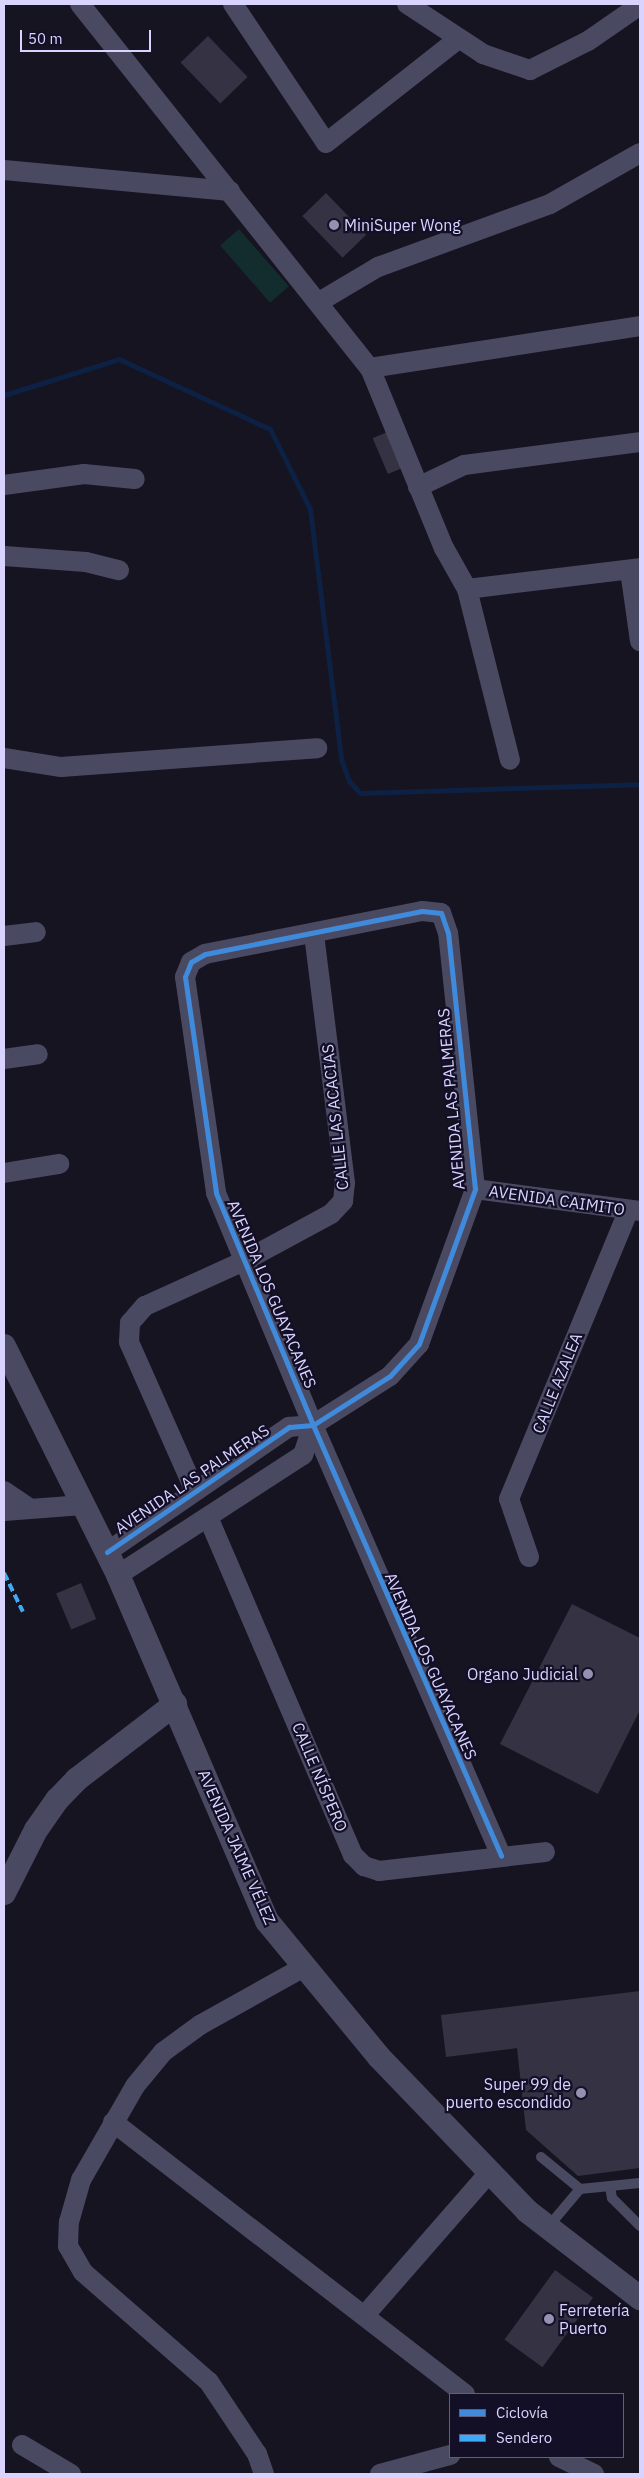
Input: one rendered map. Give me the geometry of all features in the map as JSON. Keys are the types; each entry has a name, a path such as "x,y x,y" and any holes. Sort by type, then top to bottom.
{"street":[{"path":"80,4 320,302 370,368 418,487 468,589 510,760"},
{"path":"233,4 326,143 458,38"},
{"path":"407,4 458,38 514,68 530,70 588,41 640,5"},
{"path":"320,302 378,268 550,204 640,153"},
{"path":"4,170 230,191"},
{"path":"370,368 640,326"},
{"path":"418,487 464,465 640,442"},
{"path":"4,485 84,474 135,479"},
{"path":"4,556 86,562 119,570"},
{"path":"468,589 635,569 640,641"},
{"path":"4,758 61,767 317,748"},
{"name":"AVENIDA LOS GUAYACANES","path":"441,914 422,911 314,934 205,954 190,962 185,977 216,1193 312,1425 500,1856"},
{"name":"AVENIDA LAS PALMERAS","path":"107,1552 289,1427 312,1425 407,1362 419,1344 475,1188 448,933 441,914"},
{"path":"4,936 36,932"},
{"name":"CALLE LAS ACACIAS","path":"195,1491 129,1342 130,1323 146,1306 244,1261 331,1214 343,1201 345,1183 314,934"},
{"path":"4,1059 38,1054"},
{"path":"4,1173 59,1164"},
{"name":"AVENIDA CAIMITO","path":"475,1188 634,1210"},
{"name":"CALLE AZALEA","path":"529,1558 509,1499 634,1210"},
{"name":"AVENIDA JAIME VÉLEZ","path":"4,1346 118,1575 267,1921 302,1968 379,2057 490,2173 548,2227 640,2298"},
{"path":"118,1575 303,1455 312,1425"},
{"path":"4,1492 28,1507"},
{"path":"4,1511 28,1507 83,1505"},
{"name":"CALLE NÍSPERO","path":"208,1517 354,1855 364,1866 379,1870 545,1852"},
{"path":"4,1893 36,1830 57,1800 76,1780 175,1704"},
{"path":"264,2474 257,2454 209,2382 83,2272 68,2246 69,2222 81,2180 113,2122 163,2052 200,2025 302,1968"},
{"path":"113,2122 365,2315 463,2393"},
{"path":"365,2315 490,2173"},
{"path":"22,2445 71,2474"},
{"path":"380,2474 449,2455"},
{"path":"561,2458 594,2474"}],"lane":[{"path":"541,2157 580,2189"},
{"path":"548,2227 580,2189 640,2183"},
{"path":"610,2186 612,2198 640,2226"}],"green space":[{"path":"239,229 289,286 270,303 220,245"}],"building":[{"path":"208,36 248,77 220,103 181,62"},
{"name":"MiniSuper Wong","path":"326,193 366,235 343,258 302,216"},
{"path":"392,430 407,466 388,474 373,438"},
{"path":"81,1583 96,1619 71,1629 56,1594"},
{"name":"Organo Judicial","path":"572,1604 640,1638 640,1710 598,1794 500,1744"},
{"name":"Super 99 de puerto escondido","path":"640,1991 640,2168 578,2176 526,2130 517,2048 446,2057 441,2015"},
{"name":"Ferretería Puerto","path":"555,2270 593,2298 542,2367 504,2340"}],"waterway":[{"path":"4,395 119,359 270,429 310,509 341,759 349,781 360,793 640,784"}],"marked path":[{"path":"4,1573 23,1612"}],"cycle path":[{"path":"107,1552 289,1427 313,1425 390,1376 419,1344 475,1189 448,933 441,913 422,911 205,954 191,962 185,977 216,1193 313,1425 501,1856"}],"place":[{"name":"MiniSuper Wong","path":"334,225"},
{"name":"Organo Judicial","path":"588,1674"},
{"name":"Super 99 de puerto escondido","path":"581,2093"},
{"name":"Ferretería Puerto","path":"549,2319"}]}
